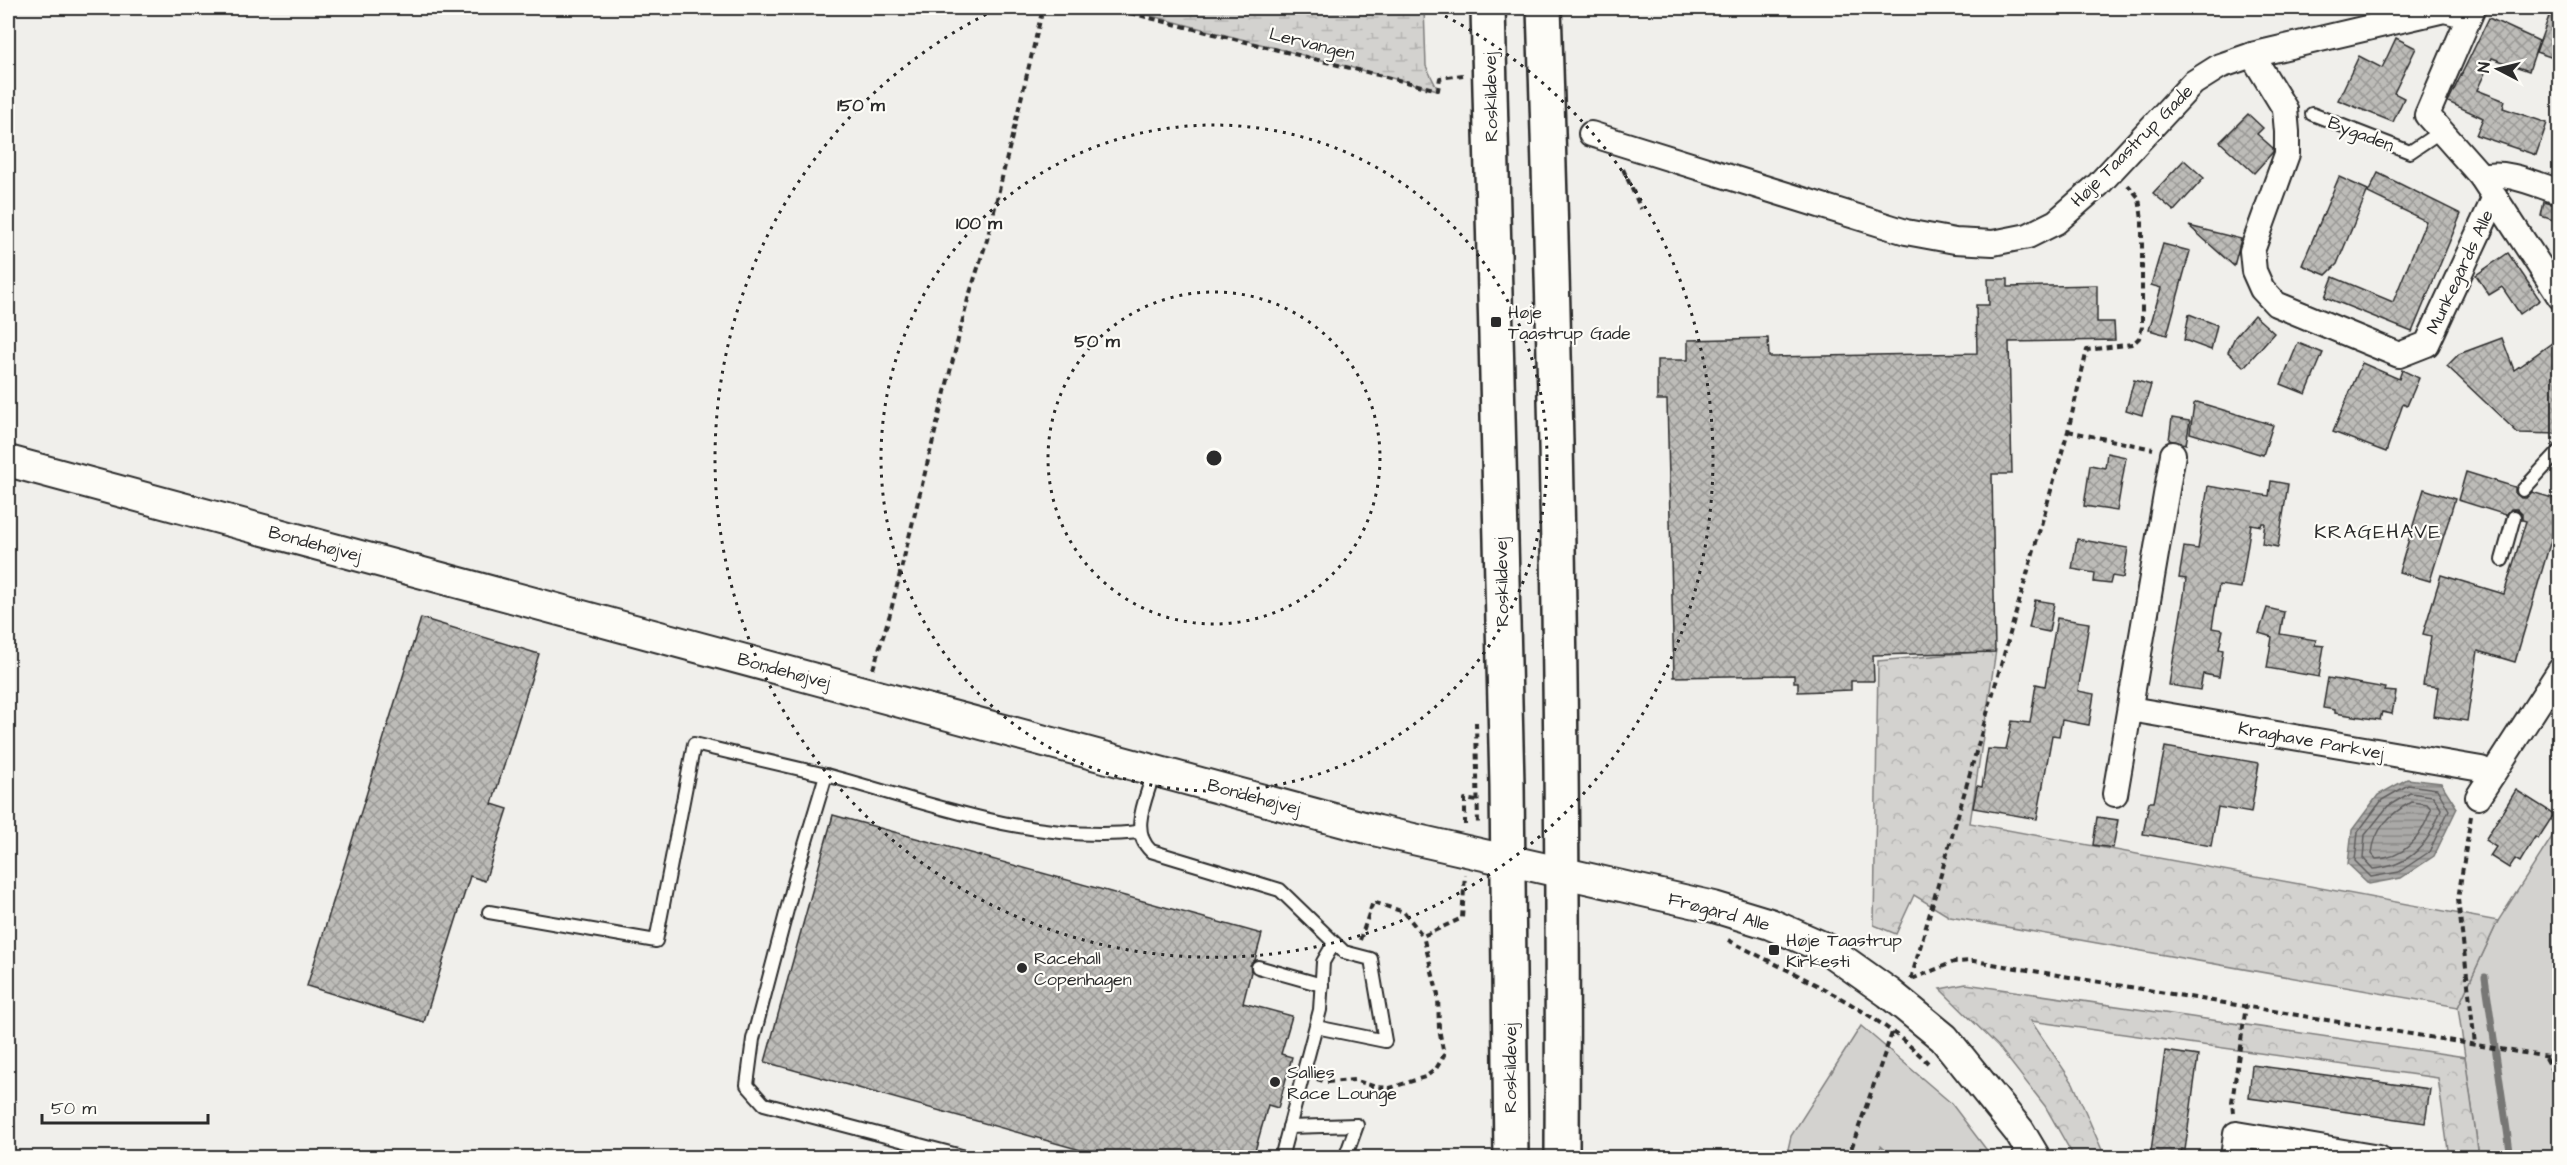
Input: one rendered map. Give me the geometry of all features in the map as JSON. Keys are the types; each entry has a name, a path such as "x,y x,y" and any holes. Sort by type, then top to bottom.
{"main road":[{"name":"Roskildevej","path":"1488,8 1508,860 1511,1158"},
{"path":"1544,8 1558,507 1563,874 1562,1158"}],"street":[{"name":"Høje Taastrup Gade","path":"1601,137 1906,232 1954,241 1993,243 2028,236 2056,222 2098,185 2193,83 2220,66 2252,55 2444,10 2471,12"},
{"path":"2471,12 2427,115 2481,176 2559,297"},
{"name":"Munkegårds Alle","path":"2252,55 2285,109 2286,154 2252,251 2254,271 2262,289 2276,304 2399,355 2427,344 2495,197"},
{"path":"2481,176 2492,173 2504,174 2559,192"},
{"path":"2115,794 2173,454"},
{"name":"Bondehøjvej","path":"8,461 1378,831 1563,874"},
{"path":"2478,797 2559,670"},
{"name":"Kraghave Parkvej","path":"2130,710 2481,769 2492,776"},
{"name":"Frøgård Alle","path":"1563,874 1714,908 1770,924 1827,949 1907,992 2019,1131 2035,1158"},
{"path":"2234,1146 2379,1158"}],"lane":[{"name":"Bygaden","path":"2312,114 2410,152 2441,131"},
{"path":"2523,490 2559,450"},
{"path":"2502,560 2514,517"},
{"path":"489,912 656,941 694,744 826,775 1031,828 1064,832 1139,832"},
{"path":"1155,770 1139,832 1145,845 1159,854 1280,890 1344,952 1371,959 1385,1041 1316,1027"},
{"path":"826,775 798,868 753,1039 747,1085 764,1104 969,1158"},
{"path":"1281,1158 1320,1010 1323,962 1334,943"},
{"path":"1258,967 1322,985"},
{"path":"1289,1128 1357,1125 1345,1158"}],"path":[{"path":"866,693 890,614 968,299 987,240 1043,8"},
{"name":"Lervangen","path":"1110,8 1438,90 1440,78 1462,75"},
{"path":"1601,137 1641,209"},
{"path":"1848,1158 1907,992 2068,431 2087,350 2133,344 2139,338 2142,327 2142,220 2139,198 2114,168"},
{"path":"2068,431 2173,454"},
{"path":"2475,1044 2458,899 2470,817 2478,797"},
{"path":"1354,955 1373,902 1404,912 1423,936 1462,918 1465,887"},
{"path":"1724,938 1805,978 1892,1033 1933,1068"},
{"path":"1907,992 1954,962 1974,961 2559,1059"},
{"path":"2234,1146 2232,1102 2246,1006"},
{"path":"2544,1057 2559,1084"}],"green space":[{"path":"1121,8 1424,8 1426,66 1438,90"},
{"path":"1996,650 1970,823 2498,921 2458,1007 1950,917 1914,895 1896,934 1874,925 1878,661"},
{"path":"2559,826 2559,1157 2479,1157 2458,1007 2498,921"},
{"path":"1966,984 2465,1057 2479,1157 2449,1157 2438,1078 2031,1021 2073,1083 2105,1157 2074,1157 2045,1106 1998,1046 1940,989"},
{"path":"1861,1026 1951,1103 1992,1157 1893,1157 1881,1146 1877,1157 1786,1158 1791,1136"}],"water":[{"path":"2407,779 2441,783 2457,808 2434,856 2401,878 2369,884 2348,864 2352,830 2378,795"}],"building":[{"path":"2552,8 2559,8 2559,60 2536,52"},
{"path":"2489,18 2539,41 2529,71 2492,58 2477,90 2505,101 2503,108 2547,123 2536,155 2476,135 2483,118 2448,102"},
{"path":"2396,38 2416,48 2394,93 2404,98 2393,122 2338,100 2359,56 2382,68"},
{"path":"2248,114 2263,128 2257,134 2273,148 2273,152 2254,173 2220,142"},
{"path":"2184,160 2204,178 2174,211 2153,193"},
{"path":"2378,173 2461,214 2412,332 2325,297 2333,277 2393,302 2426,221 2368,193"},
{"path":"2339,177 2368,190 2337,264 2326,275 2302,265"},
{"path":"2544,202 2559,206 2559,222 2541,216"},
{"path":"2189,226 2241,239 2234,266"},
{"path":"2163,244 2190,251 2167,335 2149,330 2161,288 2151,285"},
{"path":"2508,253 2540,300 2520,314 2502,287 2489,295 2476,275"},
{"path":"1988,279 2008,279 2008,287 2097,285 2097,322 2114,322 2115,340 2009,342 2012,474 1992,474 1995,652 1873,655 1874,681 1851,681 1851,690 1798,692 1798,682 1794,682 1794,675 1674,677 1667,400 1657,400 1657,360 1688,360 1688,340 1768,338 1769,357 1977,353 1976,305 1989,305"},
{"path":"2189,314 2217,325 2211,350 2184,340"},
{"path":"2254,315 2274,333 2244,367 2228,352 2235,337"},
{"path":"2502,338 2514,370 2559,338 2559,434 2518,433 2447,366 2459,354"},
{"path":"2298,343 2323,353 2306,394 2281,384"},
{"path":"2362,363 2399,379 2402,370 2419,378 2407,406 2403,404 2386,452 2333,432"},
{"path":"2134,380 2151,385 2142,415 2126,410"},
{"path":"2197,402 2273,425 2263,455 2190,433 2194,404"},
{"path":"2172,418 2190,421 2186,444 2169,440"},
{"path":"2107,453 2126,457 2117,511 2084,506 2090,465 2105,468"},
{"path":"2466,472 2515,487 2515,493 2521,498 2526,498 2532,492 2559,500 2559,532 2554,530 2515,662 2478,651 2467,721 2434,716 2438,687 2423,685 2431,636 2423,634 2441,575 2504,594 2526,521 2522,520 2522,514 2517,509 2511,509 2506,515 2458,500"},
{"path":"2271,481 2288,484 2278,547 2262,544 2265,523 2261,526 2251,524 2241,588 2219,585 2212,628 2223,630 2219,649 2223,650 2219,677 2203,674 2200,690 2169,685 2186,579 2179,578 2184,547 2198,549 2208,486 2269,496"},
{"path":"2424,489 2455,499 2430,581 2399,572"},
{"path":"2077,539 2128,548 2123,578 2112,576 2110,584 2094,582 2095,573 2072,569"},
{"path":"2035,600 2054,603 2049,632 2029,628"},
{"path":"2267,608 2284,612 2280,634 2316,640 2315,645 2324,646 2319,677 2267,668 2272,637 2259,633"},
{"path":"421,618 539,654 492,804 508,809 485,881 470,876 424,1022 307,986"},
{"path":"2057,618 2089,623 2078,691 2094,694 2089,725 2062,720 2059,736 2052,735 2037,819 1973,808 1977,786 1982,787 1988,749 2006,750 2012,721 2030,723 2036,684 2045,686"},
{"path":"2328,678 2386,688 2385,691 2396,692 2392,714 2382,712 2380,720 2335,713 2335,710 2323,708"},
{"path":"2165,747 2259,763 2251,813 2218,807 2211,846 2143,834 2149,802 2154,802"},
{"path":"2516,790 2554,814 2538,839 2535,837 2520,862 2515,859 2509,868 2490,856 2496,847 2485,840"},
{"name":"Racehall Copenhagen","path":"833,815 1262,934 1255,960 1250,965 1251,972 1243,1003 1292,1016 1281,1054 1292,1057 1278,1108 1268,1105 1253,1158 1109,1158 765,1062"},
{"path":"2097,817 2118,820 2113,848 2093,845"},
{"path":"2165,1051 2198,1056 2185,1150 2182,1149 2180,1158 2150,1158"},
{"path":"2252,1065 2430,1089 2425,1123 2249,1098"}],"waterway":[{"path":"2485,977 2511,1158"}],"place":[{"name":"Høje Taastrup Gade","path":"1496,322"},
{"name":"Høje Taastrup Kirkesti","path":"1774,950"},
{"name":"Racehall Copenhagen","path":"1022,968"},
{"name":"Sallies Race Lounge","path":"1275,1082"}],"district":[{"name":"KRAGEHAVE","path":"2378,532"}]}
